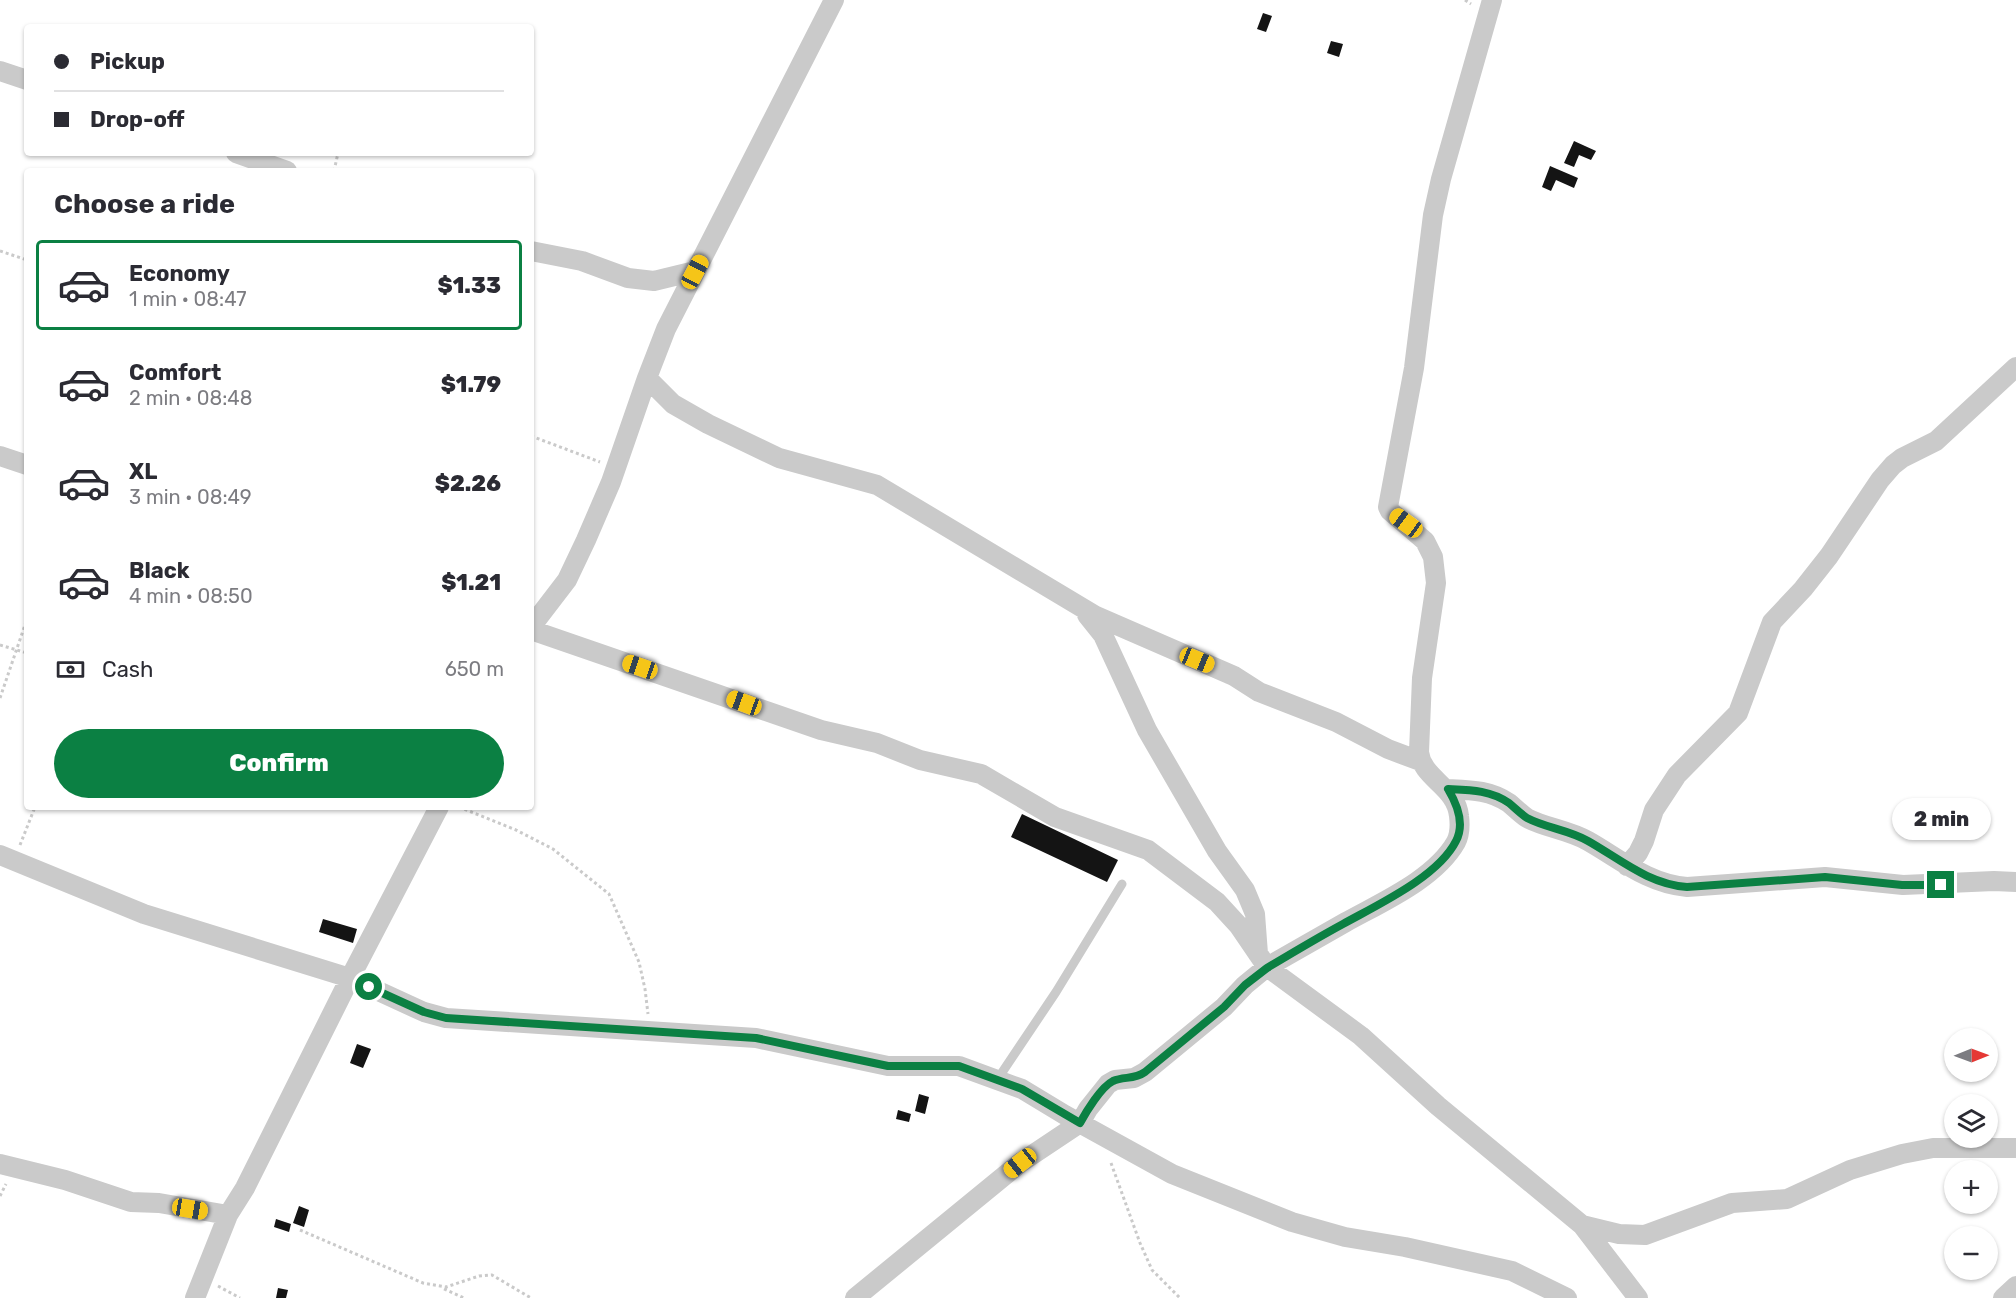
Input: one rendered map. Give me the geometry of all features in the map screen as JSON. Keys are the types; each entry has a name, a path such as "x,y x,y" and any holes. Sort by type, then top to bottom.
{"street":[{"path":"534,625 567,580 615,468 646,378 666,329 834,0"},
{"path":"855,1298 1020,1163 1080,1123 1108,1084 1115,1080 1134,1078 1145,1072 1224,1007 1263,961 1424,877 1457,840 1460,828 1459,812 1448,789 1424,768 1420,761 1422,678 1436,583 1433,557 1425,541 1390,511 1388,502 1414,368 1435,206 1492,0"},
{"path":"0,71 24,79"},
{"path":"244,156 278,168"},
{"path":"534,252 582,261 628,278 654,281 695,272"},
{"path":"1627,866 1638,853 1654,810 1677,775 1738,713 1772,622 1816,573 1880,480 1902,458 1936,441 2016,367"},
{"path":"646,378 673,404 708,424 779,458 877,485 1096,616 1234,676 1259,692 1336,722 1420,761"},
{"path":"0,456 24,464"},
{"path":"1076,604 1095,623 1103,635 1147,729 1217,851 1245,890 1255,914 1263,961"},
{"path":"534,630 821,730 877,743 920,760 981,774 1055,817 1148,850 1217,903 1239,926 1263,961 1360,1036 1438,1106 1582,1225 1638,1298"},
{"path":"1448,789 1492,793 1508,802 1526,817 1568,831 1627,866 1675,886 1825,877 1902,885 2016,882"},
{"path":"195,1298 228,1215 245,1188 437,810"},
{"path":"7,858 144,914 350,978 424,1012 446,1018 756,1038 888,1066 959,1066 1022,1089 1172,1174 1292,1222 1346,1237 1512,1270 1567,1298"},
{"path":"1582,1225 1619,1234 1645,1235 1732,1203 1787,1199 1850,1170 1902,1154 1933,1148 2016,1148"},
{"path":"0,1164 65,1180 131,1202 159,1203 228,1215"},
{"path":"2002,1298 2016,1286"}],"lane":[{"path":"997,1080 1056,992 1122,884"}],"path":[{"path":"0,251 24,259"},
{"path":"534,437 615,468"},
{"path":"0,698 24,627"},
{"path":"0,645 24,651"},
{"path":"7,858 34,810"},
{"path":"466,810 516,830 553,849 609,894 639,962 650,1031"},
{"path":"1102,1135 1137,1235 1152,1270 1180,1298"},
{"path":"300,1230 423,1283 442,1288 464,1298"},
{"path":"442,1288 451,1287 479,1276 492,1275 531,1298"},
{"path":"204,1278 240,1298"}],"building":[{"path":"1263,13 1272,16 1266,32 1257,29"},
{"path":"1331,41 1343,44 1339,57 1327,53"},
{"path":"1574,141 1596,151 1591,160 1579,155 1574,167 1564,163"},
{"path":"1550,166 1578,178 1574,188 1556,180 1551,191 1542,187"},
{"path":"1022,814 1118,860 1107,882 1011,837"},
{"path":"323,919 357,929 353,943 319,932"},
{"path":"357,1044 371,1049 363,1068 350,1063"},
{"path":"919,1094 929,1097 925,1114 915,1111"},
{"path":"898,1110 911,1114 909,1122 896,1119"},
{"path":"299,1206 309,1210 304,1227 293,1223"},
{"path":"276,1219 291,1224 289,1232 274,1227"},
{"path":"278,1288 288,1290 286,1298 276,1298"}],"route":[{"path":"369,987 424,1012 446,1018 756,1038 888,1066 959,1066 1022,1089 1080,1123 1108,1084 1115,1080 1134,1078 1145,1072 1267,968 1424,877 1457,840 1460,828 1459,812 1448,789 1492,793 1508,802 1526,817 1568,831 1642,874 1675,886 1825,877 1902,885 1941,885"}]}
